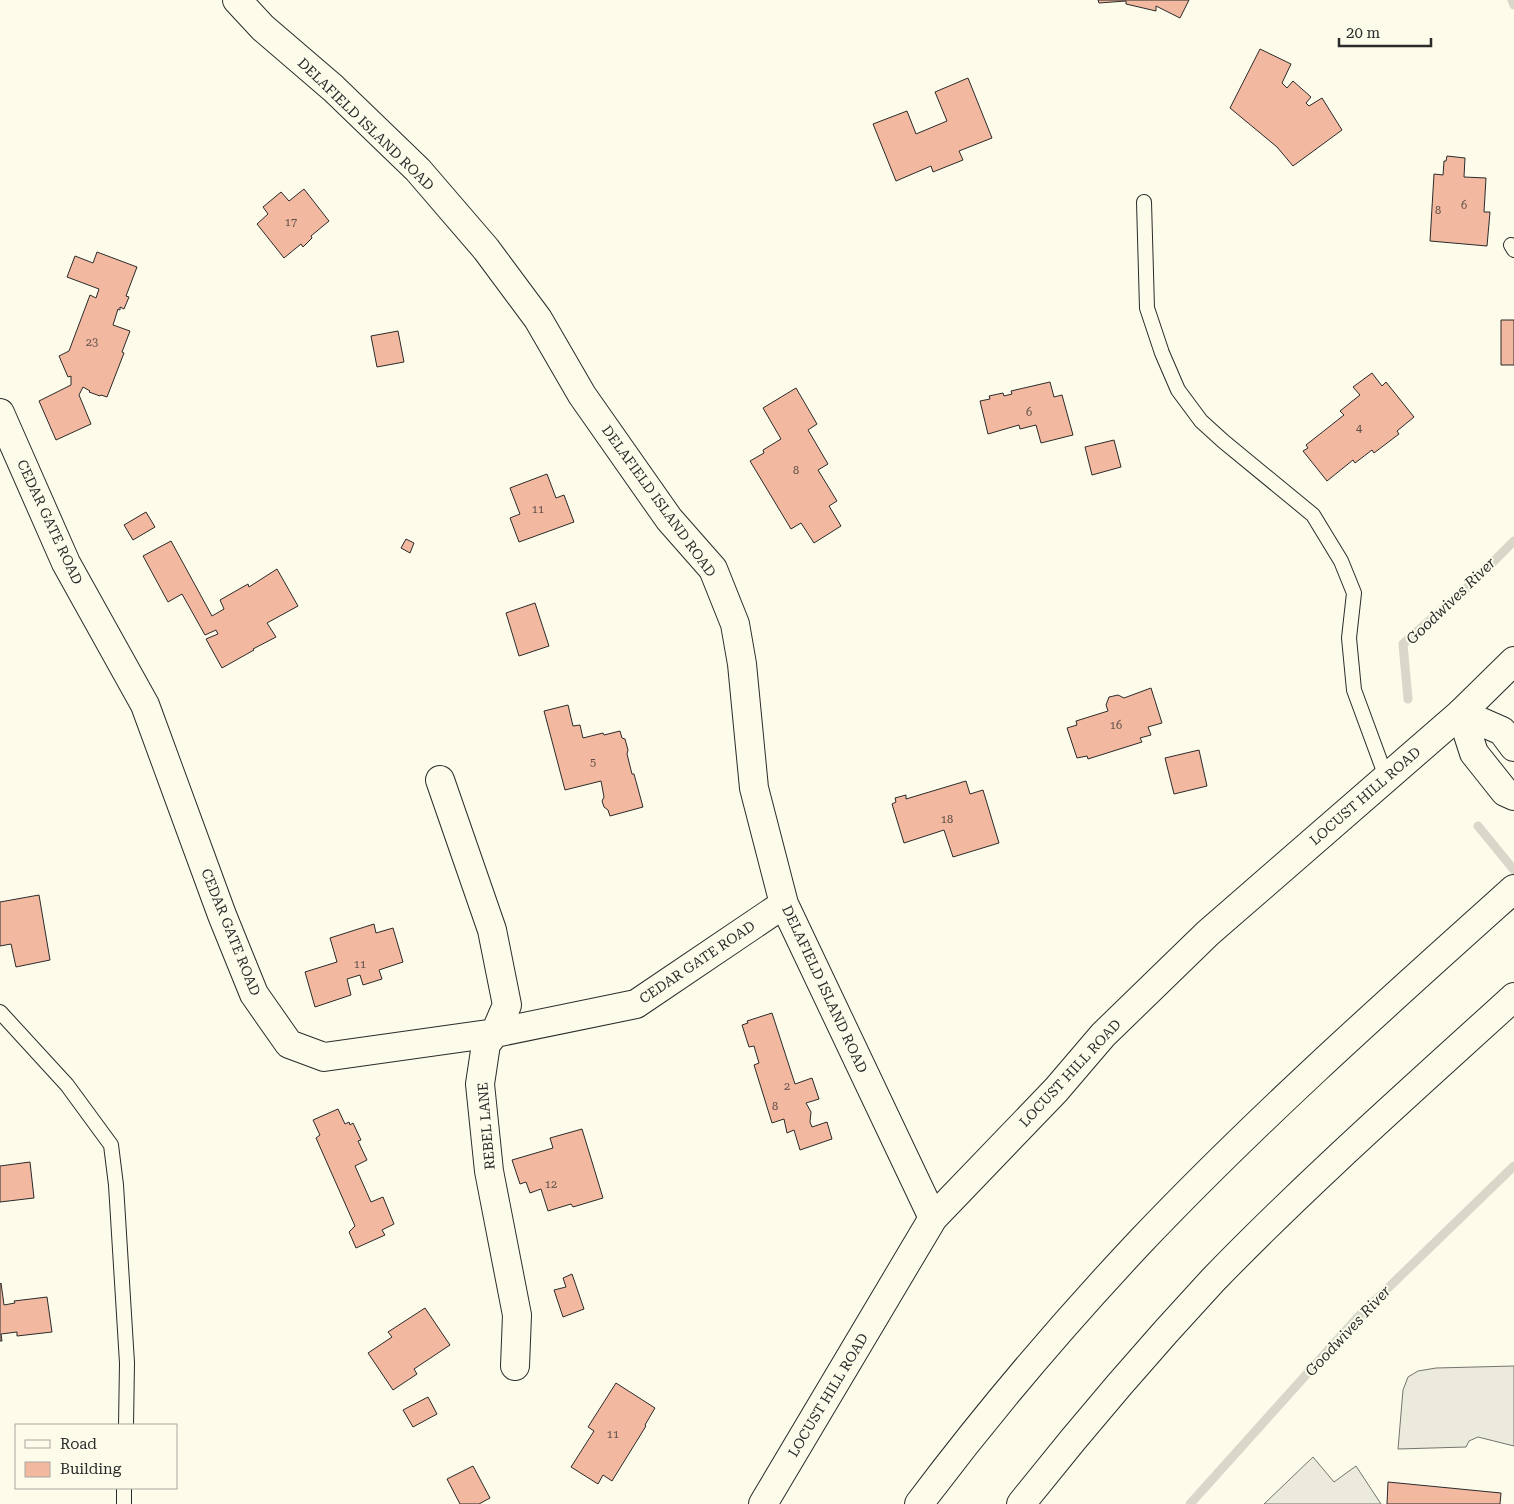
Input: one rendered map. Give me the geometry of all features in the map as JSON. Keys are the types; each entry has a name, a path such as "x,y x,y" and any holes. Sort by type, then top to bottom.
{"main road":[{"name":"DELAFIELD ISLAND ROAD","path":"237,0 262,28 333,88 418,170 486,249 538,319 582,394 669,519 713,569 735,624 742,664 754,788 784,904 933,1218"},
{"name":"CEDAR GATE ROAD","path":"0,413 66,563 145,705 222,916 254,994 289,1044 324,1057 496,1033 636,1004 784,904"},
{"name":"LOCUST HILL ROAD","path":"763,1504 933,1218 1056,1090 1103,1036 1208,933 1461,713 1514,661"},
{"path":"1461,713 1502,731 1514,746"},
{"path":"1461,713 1474,753 1505,792 1514,796"},
{"name":"REBEL LANE","path":"440,780 492,930 507,1005 496,1033 486,1044 480,1084 489,1171 517,1315 515,1366"},
{"path":"919,1504 995,1408 1067,1322 1141,1241 1301,1083 1514,889"},
{"path":"1021,1504 1134,1368 1213,1281 1369,1128 1514,997"}],"lane":[{"path":"1144,202 1148,308 1162,353 1178,390 1201,421 1314,515 1342,561 1354,593 1349,638 1354,690 1386,777"},
{"path":"0,1012 67,1085 111,1145 116,1185 127,1363 126,1424"},
{"path":"124,1489 124,1504"}],"shaded area":[{"path":"1514,1366 1514,1446 1478,1437 1469,1441 1466,1447 1398,1449 1403,1390 1408,1377 1418,1371 1436,1368"},
{"path":"1313,1457 1334,1482 1356,1466 1381,1504 1264,1504"}],"building":[{"path":"1098,0 1189,0 1180,18 1156,6 1156,11 1126,4 1126,1 1099,3"},
{"path":"1260,49 1291,64 1282,83 1287,88 1293,81 1311,97 1306,103 1309,106 1322,98 1342,130 1293,166 1277,147 1230,108"},
{"path":"968,78 992,138 959,151 963,160 933,172 931,166 896,181 873,124 907,111 916,134 947,121 935,92"},
{"path":"1447,156 1465,158 1464,177 1486,178 1484,212 1490,212 1487,246 1430,241 1434,174 1443,175 1444,161 1446,161"},
{"path":"304,189 329,221 311,236 312,238 303,247 301,244 284,258 257,224 268,214 263,207 281,192 289,201"},
{"path":"97,252 137,267 126,296 129,297 124,309 120,307 120,310 118,309 113,325 130,331 122,352 124,353 107,397 89,392 83,387 79,395 91,424 56,440 39,401 71,385 71,376 68,377 59,356 69,351 90,295 96,298 99,289 67,277 75,256 93,263"},
{"path":"1501,320 1514,320 1514,365 1501,365"},
{"path":"398,331 404,362 377,367 371,336"},
{"path":"1372,373 1382,386 1386,382 1414,417 1397,431 1399,434 1374,453 1372,450 1355,463 1353,460 1327,481 1303,451 1308,448 1306,445 1344,415 1340,411 1360,395 1353,387"},
{"path":"1050,382 1054,397 1062,395 1073,435 1041,443 1036,425 1020,429 1019,425 988,434 980,401 990,399 989,396 1003,393 1004,396 1012,394 1011,391"},
{"path":"796,388 817,424 808,430 828,464 818,470 837,501 829,506 841,526 814,543 801,523 791,529 750,461 764,453 763,450 781,439 763,408"},
{"path":"1114,440 1121,467 1092,475 1085,447"},
{"path":"547,474 556,498 564,495 574,522 519,542 510,518 520,514 510,488"},
{"path":"146,512 155,527 133,540 124,525"},
{"path":"406,539 414,543 410,553 401,548"},
{"path":"171,541 212,616 224,609 220,600 248,584 249,587 277,569 298,606 267,623 276,637 222,668 206,639 218,634 216,630 205,635 182,594 168,602 143,556"},
{"path":"535,603 549,646 519,656 506,613"},
{"path":"1151,688 1162,723 1148,727 1151,735 1140,738 1142,742 1088,759 1087,756 1077,758 1067,728 1077,725 1076,721 1108,711 1106,705 1109,697 1118,695 1124,698"},
{"path":"568,705 573,726 580,725 583,738 620,731 622,738 625,739 632,774 634,774 643,807 610,816 602,801 604,797 601,781 565,790 544,711"},
{"path":"1199,750 1207,786 1174,794 1165,758"},
{"path":"966,781 970,794 983,790 999,843 953,857 944,830 904,843 892,804 896,802 895,798 906,795 906,799"},
{"path":"39,895 50,960 16,967 11,944 0,946 0,902"},
{"path":"374,924 376,933 393,928 403,962 379,970 382,979 363,985 360,975 347,979 351,995 315,1007 305,972 337,962 330,938"},
{"path":"772,1013 795,1084 812,1078 819,1099 806,1103 811,1112 810,1122 812,1127 827,1122 832,1139 800,1150 794,1130 787,1133 784,1119 772,1123 754,1065 759,1063 754,1046 749,1047 742,1025 748,1023 747,1021"},
{"path":"338,1109 345,1124 349,1122 350,1125 353,1123 361,1140 358,1141 367,1160 355,1166 371,1202 383,1197 394,1224 382,1230 385,1235 356,1248 349,1232 355,1226 316,1138 320,1135 313,1120"},
{"path":"582,1129 603,1198 573,1207 571,1204 548,1211 541,1189 530,1193 526,1182 520,1184 512,1160 553,1148 550,1138"},
{"path":"30,1162 34,1198 0,1202 0,1166"},
{"path":"572,1274 584,1309 563,1317 554,1290 566,1287 563,1278"},
{"path":"1,1283 4,1305 15,1303 14,1301 47,1297 52,1332 17,1336 17,1332 1,1334 2,1341 0,1341"},
{"path":"425,1308 450,1345 414,1369 417,1374 393,1390 368,1353 392,1337 388,1332"},
{"path":"616,1383 655,1408 612,1481 603,1475 598,1484 571,1467 594,1431 588,1427"},
{"path":"428,1397 437,1414 413,1427 403,1410"},
{"path":"473,1466 490,1498 479,1504 460,1504 447,1479"},
{"path":"1388,1482 1501,1493 1500,1504 1387,1504"}],"waterway":[{"name":"Goodwives River","path":"1512,0 1514,5"},
{"name":"Goodwives River","path":"1408,699 1403,644 1470,585 1514,541"},
{"name":"Goodwives River","path":"1478,826 1514,870"},
{"name":"Goodwives River","path":"1190,1504 1358,1317 1514,1166"}]}
